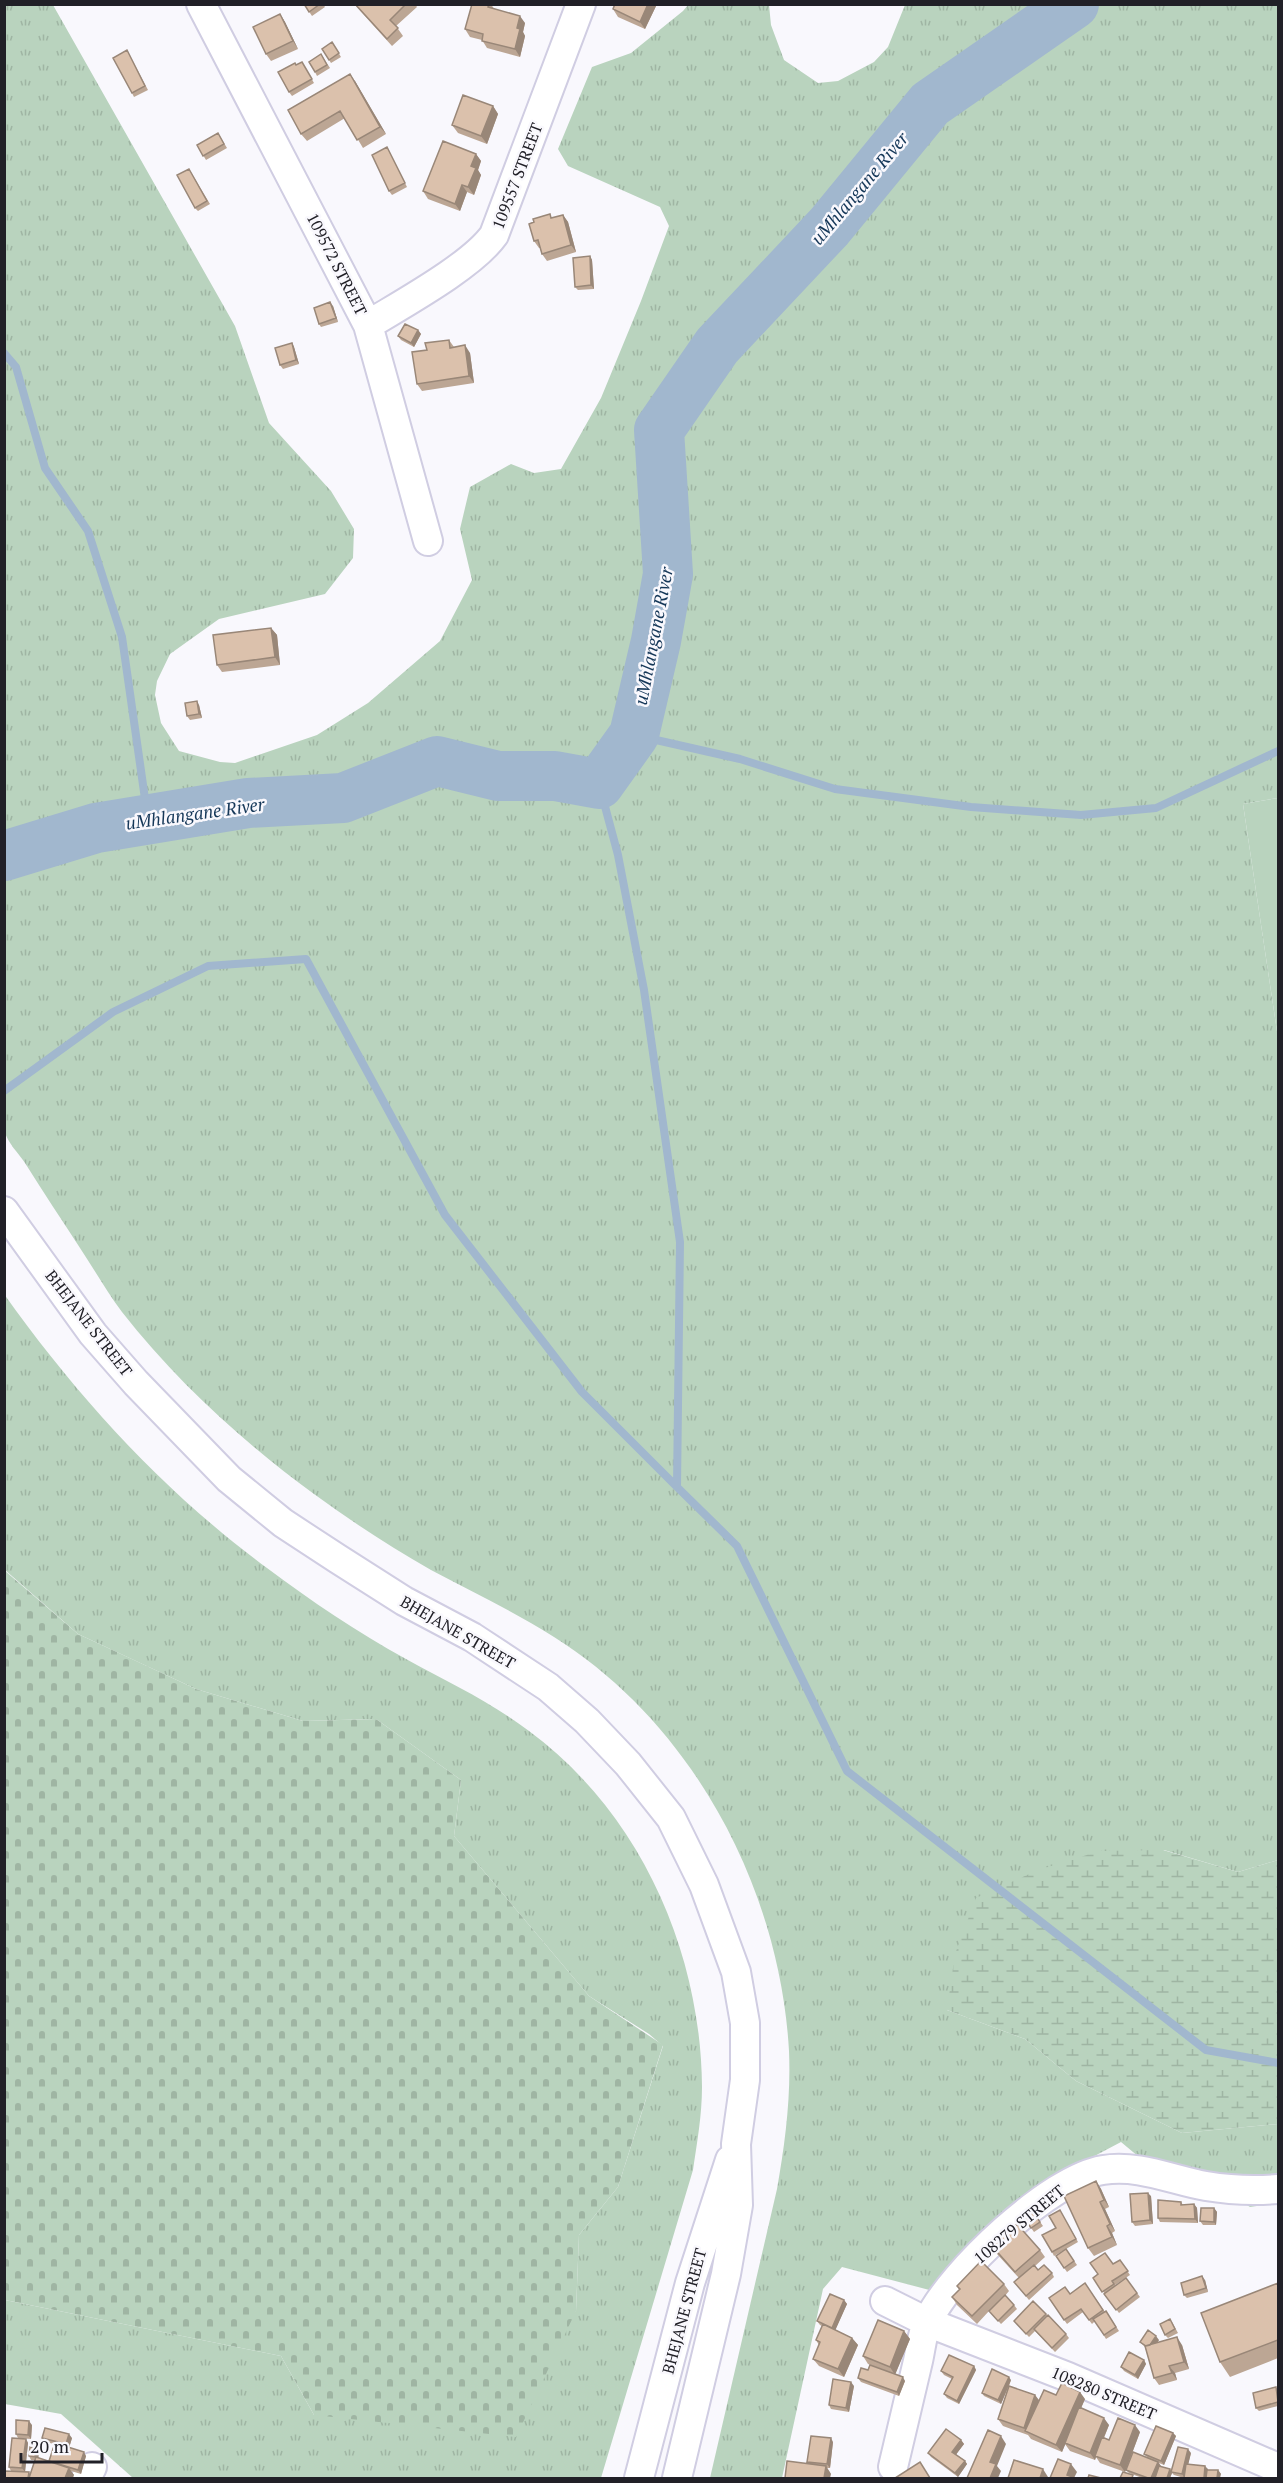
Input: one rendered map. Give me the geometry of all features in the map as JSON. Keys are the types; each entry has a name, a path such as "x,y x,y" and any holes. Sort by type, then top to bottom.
{"street":[{"name":"109572 STREET","path":"201,4 368,325 428,541"},
{"name":"109557 STREET","path":"368,325 472,258 486,246 494,234 581,4"},
{"name":"BHEJANE STREET","path":"4,1211 93,1334 136,1383 230,1479 283,1523 338,1559 404,1601 472,1637 548,1687 587,1721 628,1764 671,1818 704,1885 736,1972 745,2023 745,2080 736,2144 738,2205 726,2274 677,2478"},
{"name":"BHEJANE STREET","path":"639,2478 690,2283 713,2207 736,2144"},
{"name":"108279 STREET","path":"927,2322 948,2289 973,2260 1058,2188 1079,2176 1103,2169 1124,2169 1149,2172 1206,2186 1258,2191 1278,2188"},
{"name":"108280 STREET","path":"885,2301 927,2322 1068,2377 1278,2468"},
{"path":"893,2467 927,2322"}],"green space":[{"path":"5,5 53,5 235,326 269,423 331,491 354,529 353,558 325,594 219,619 170,654 157,681 155,695 161,723 179,751 220,762 235,763 317,735 368,703 440,641 472,580 460,529 470,487 511,464 534,473 561,469 601,398 669,226 660,207 568,166 558,149 592,67 631,53 688,5 769,5 771,25 784,60 818,83 838,81 874,62 888,47 905,5 1278,5 1278,798 1243,804 1278,1038 1278,1860 1238,1872 1164,1850 947,2010 1025,2039 1076,2081 1182,2133 1278,2124 1278,2203 1250,2207 1200,2175 1139,2157 1121,2142 1051,2179 937,2292 842,2267 823,2289 782,2478 710,2478 777,2189 787,2121 789,2086 789,2051 782,1990 768,1930 747,1872 720,1816 687,1764 648,1716 604,1673 554,1637 431,1570 357,1524 262,1454 212,1410 165,1362 122,1312 6,1136 3,1106 5,1056"},
{"path":"1278,798 1278,1038 1243,804"},
{"path":"4,1294 62,1370 125,1441 193,1508 229,1539 352,1627 515,1721 568,1764 603,1802 632,1844 657,1889 676,1936 690,1986 699,2036 702,2087 700,2118 693,2170 601,2478 133,2478 61,2414 5,2404 5,2300 281,2356 314,2415 576,2311 579,2235 618,2187 663,2046 649,2034 589,1996 454,1836 461,1780 376,1719 303,1721 196,1689 78,1634 5,1570"},
{"path":"4,1570 78,1634 196,1689 303,1721 376,1719 461,1780 454,1836 589,1996 663,2045 618,2187 579,2235 576,2311 516,2437 314,2415 281,2356 5,2300"},
{"path":"1163,1850 1238,1872 1278,1860 1278,2124 1182,2133 1076,2081 1025,2039 947,2010 955,1954 976,1898 1038,1870 1100,1851"}],"building":[{"path":"304,4 320,4 309,12"},
{"path":"355,4 406,4 390,20 398,28 387,39"},
{"path":"472,4 489,4 488,7 520,16 517,28 520,29 515,49 482,41 483,34 465,29"},
{"path":"615,4 648,4 640,22 613,9"},
{"path":"280,14 293,41 266,54 253,27"},
{"path":"332,42 339,53 329,60 322,49"},
{"path":"127,50 145,86 132,93 113,58"},
{"path":"321,54 327,65 315,72 309,62"},
{"path":"302,62 312,79 289,92 278,72"},
{"path":"350,74 380,127 357,140 340,111 301,134 288,110"},
{"path":"463,95 493,106 481,136 452,125"},
{"path":"218,133 224,144 203,156 197,145"},
{"path":"443,141 476,154 471,166 476,168 468,187 462,185 455,204 423,191"},
{"path":"387,147 405,183 389,191 372,155"},
{"path":"189,169 207,201 195,208 177,175"},
{"path":"550,214 551,218 563,215 571,245 542,254 538,240 534,241 529,224 534,222 533,219"},
{"path":"590,256 591,285 575,287 573,258"},
{"path":"330,302 336,318 319,324 314,308"},
{"path":"405,324 418,330 411,343 398,336"},
{"path":"449,340 450,348 465,345 469,376 417,384 412,352 427,350 425,343"},
{"path":"292,343 296,360 280,365 275,348"},
{"path":"271,628 275,657 217,665 213,635"},
{"path":"197,701 199,714 187,716 185,703"},
{"path":"1096,2181 1104,2200 1100,2202 1110,2224 1107,2226 1112,2237 1088,2248 1064,2196"},
{"path":"1148,2193 1150,2220 1132,2222 1130,2194"},
{"path":"1158,2200 1181,2202 1181,2205 1194,2204 1195,2219 1158,2218"},
{"path":"1201,2208 1214,2208 1214,2222 1200,2221"},
{"path":"1060,2210 1076,2239 1052,2252 1042,2235 1056,2228 1049,2216"},
{"path":"1033,2212 1040,2222 1031,2228 1024,2218"},
{"path":"1017,2224 1040,2250 1015,2272 992,2246"},
{"path":"1066,2249 1074,2261 1064,2268 1056,2256"},
{"path":"1105,2253 1113,2264 1120,2260 1128,2271 1112,2281 1114,2284 1102,2292 1093,2278 1098,2274 1090,2263"},
{"path":"981,2261 1004,2284 972,2316 952,2297 960,2289 957,2286"},
{"path":"1034,2265 1038,2270 1044,2265 1052,2273 1026,2296 1014,2282"},
{"path":"1202,2276 1206,2288 1184,2295 1181,2283"},
{"path":"1126,2278 1137,2293 1116,2310 1104,2294"},
{"path":"1085,2283 1103,2310 1089,2320 1081,2309 1064,2320 1049,2298 1065,2287 1070,2294"},
{"path":"1278,2283 1278,2340 1220,2362 1201,2313"},
{"path":"830,2294 844,2300 832,2328 817,2321"},
{"path":"1005,2295 1014,2305 998,2321 989,2311"},
{"path":"1033,2301 1046,2314 1026,2334 1014,2321"},
{"path":"1106,2311 1116,2327 1104,2335 1093,2319"},
{"path":"1048,2315 1066,2334 1052,2348 1034,2329"},
{"path":"1170,2319 1175,2329 1165,2335 1160,2324"},
{"path":"878,2320 904,2331 890,2367 863,2356"},
{"path":"823,2324 852,2338 838,2369 813,2359 820,2342 816,2340"},
{"path":"1148,2330 1156,2336 1150,2345 1146,2346 1140,2342"},
{"path":"1177,2337 1184,2362 1169,2366 1172,2373 1154,2378 1145,2346"},
{"path":"1129,2352 1144,2360 1135,2375 1121,2367"},
{"path":"949,2355 974,2366 957,2401 944,2394 953,2377 941,2371"},
{"path":"870,2365 903,2377 897,2392 858,2378 861,2368 868,2370"},
{"path":"992,2369 1009,2377 998,2400 982,2393"},
{"path":"833,2379 851,2382 846,2408 829,2405"},
{"path":"1062,2383 1080,2392 1056,2445 1025,2431 1044,2390 1056,2395"},
{"path":"1009,2386 1035,2395 1024,2428 998,2419"},
{"path":"1276,2387 1278,2402 1256,2408 1253,2393"},
{"path":"1079,2407 1104,2418 1090,2453 1065,2443"},
{"path":"1118,2418 1135,2425 1120,2465 1095,2456 1102,2437 1109,2440"},
{"path":"16,2420 29,2421 28,2435 16,2434"},
{"path":"1156,2426 1173,2433 1161,2461 1144,2454"},
{"path":"45,2428 69,2434 66,2444 42,2438"},
{"path":"946,2429 961,2440 952,2452 965,2461 955,2473 928,2453"},
{"path":"988,2430 1001,2436 990,2462 996,2464 990,2478 967,2478"},
{"path":"811,2436 831,2438 827,2464 807,2462"},
{"path":"12,2438 26,2439 22,2468 9,2467"},
{"path":"55,2443 84,2452 78,2470 49,2461"},
{"path":"30,2447 36,2448 35,2457 29,2456"},
{"path":"1178,2447 1188,2449 1182,2474 1171,2472"},
{"path":"1133,2452 1158,2462 1151,2478 1126,2470"},
{"path":"36,2457 69,2468 65,2478 29,2478"},
{"path":"1058,2459 1071,2464 1067,2475 1075,2478 1050,2478"},
{"path":"1014,2460 1043,2469 1040,2478 1008,2478"},
{"path":"787,2461 826,2466 824,2478 785,2478"},
{"path":"920,2462 930,2478 895,2478"},
{"path":"1186,2464 1205,2466 1204,2478 1184,2478"},
{"path":"1159,2466 1170,2469 1167,2478 1155,2478"},
{"path":"1207,2470 1218,2470 1217,2478 1206,2478"},
{"path":"4,2471 29,2472 28,2478 4,2478"},
{"path":"1123,2472 1133,2475 1132,2478 1120,2478"}],"waterway":[{"name":"uMhlangane River","path":"4,856 96,828 248,803 343,798 437,761 498,776 555,776 599,784 634,735 656,641 668,574 659,430 717,346 829,227 930,104 1074,4"},
{"path":"4,353 16,367 45,468 88,531 122,637 148,820"},
{"path":"634,735 740,759 835,789 971,807 1081,815 1156,808 1278,751"},
{"path":"599,784 618,855 644,990 680,1242 677,1487 737,1546 847,1771 1206,2050 1278,2063"},
{"path":"4,1091 113,1012 208,966 306,959 445,1215 582,1392 677,1487"}]}
